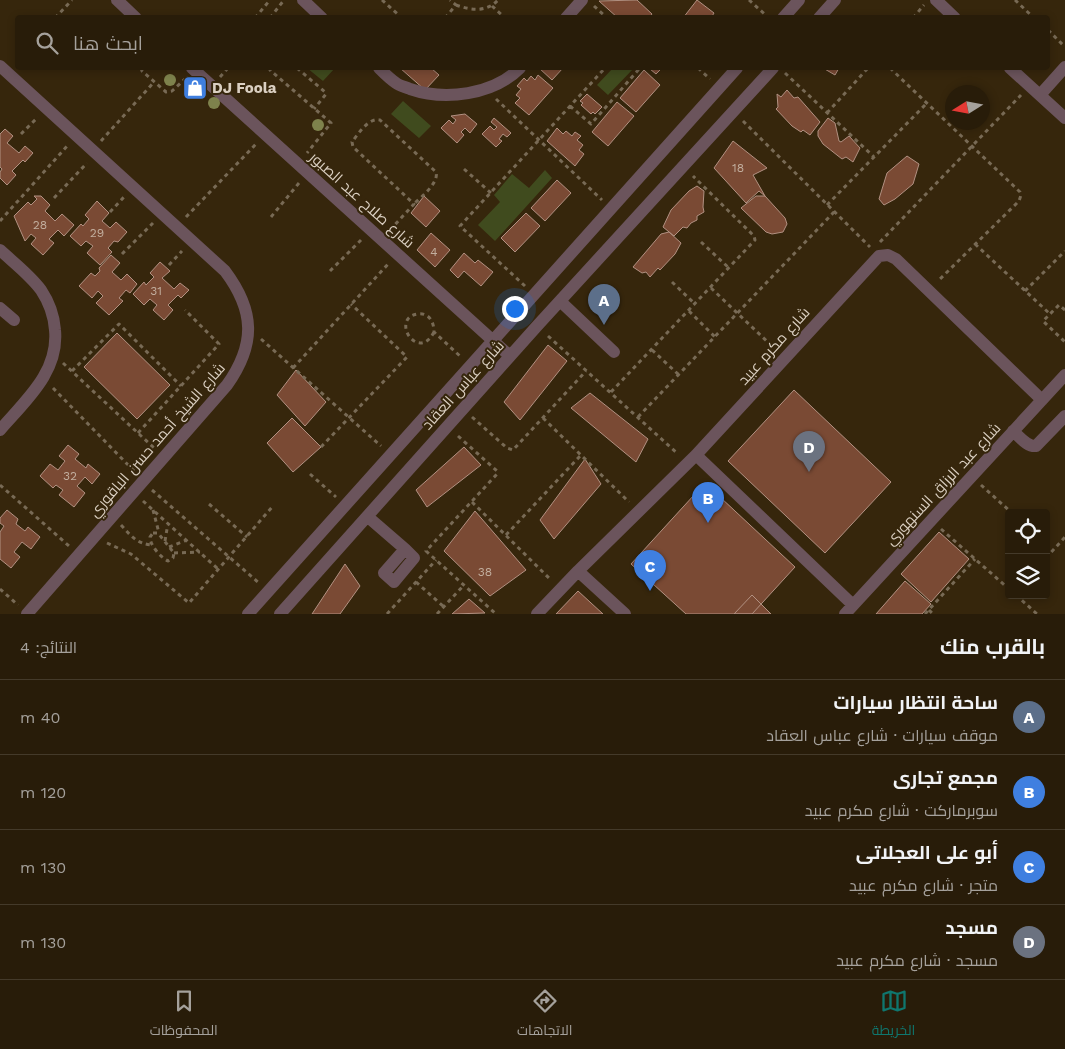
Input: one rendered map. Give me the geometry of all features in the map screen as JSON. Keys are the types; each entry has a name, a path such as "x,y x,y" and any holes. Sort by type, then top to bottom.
{"street":[{"path":"117,0 133,15"},
{"path":"303,0 319,15"},
{"path":"569,15 582,0"},
{"path":"786,15 799,0"},
{"path":"822,15 835,0"},
{"path":"936,0 952,15"},
{"name":"شارع الشيخ أحمد حسن الباقوري","path":"0,66 224,271 237,288 246,307 249,328 246,348 239,368 227,385 28,614"},
{"path":"1040,95 1065,67"},
{"name":"شارع صلاح عبد الصبور","path":"195,70 510,356"},
{"path":"381,70 397,84 418,91 440,95 463,94 485,88 501,81 517,70"},
{"name":"شارع عباس العقاد","path":"248,614 735,70"},
{"name":"شارع عباس العقاد","path":"280,614 537,326 771,70"},
{"path":"1012,70 1065,118"},
{"path":"0,250 41,291 49,305 54,321 56,338 54,354 44,379 0,430"},
{"path":"876,253 888,255 896,259 1042,400"},
{"name":"شارع مكرم عبيد","path":"537,614 692,459 785,358 876,253"},
{"path":"560,301 614,352"},
{"path":"0,308 14,320"},
{"name":"شارع عبد الرزاق السنهوري","path":"849,609 1065,375"},
{"path":"1013,431 1026,443 1036,446 1065,416"},
{"path":"692,459 849,609"},
{"path":"368,517 405,549"},
{"path":"578,571 625,614"}],"path":[{"path":"58,15 72,0"},
{"path":"258,15 270,0"},
{"path":"272,15 284,0"},
{"path":"382,0 399,15"},
{"path":"450,0 456,5 468,9 492,6 498,0"},
{"path":"588,0 604,15"},
{"path":"749,0 766,15"},
{"path":"916,15 928,0"},
{"path":"1015,0 1031,15"},
{"path":"448,15 456,5"},
{"path":"492,6 502,15"},
{"path":"1050,32 1065,47"},
{"path":"141,70 166,92 172,92 191,70"},
{"path":"270,70 331,123 298,164"},
{"path":"299,70 326,94 314,109"},
{"path":"534,295 460,227 603,70"},
{"path":"570,106 591,124 638,70"},
{"path":"781,70 874,157"},
{"path":"827,113 866,70"},
{"path":"892,70 1022,195 1019,201 928,290"},
{"path":"54,198 154,82"},
{"path":"733,112 876,253 972,146 1030,86"},
{"path":"485,88 611,209"},
{"path":"827,204 927,103"},
{"path":"21,134 46,108"},
{"path":"382,240 435,181 437,176 436,172 380,120 370,121 352,142 353,147 414,204"},
{"path":"177,227 265,134"},
{"path":"0,222 76,136"},
{"path":"610,392 754,242 755,238 684,167"},
{"path":"464,169 491,193"},
{"path":"271,217 308,173"},
{"path":"110,212 132,187"},
{"path":"638,418 834,212"},
{"path":"122,254 162,214"},
{"path":"330,271 371,230"},
{"path":"169,265 192,242"},
{"path":"701,242 729,268"},
{"path":"975,244 1050,314"},
{"path":"1025,291 1065,250"},
{"path":"294,368 398,254"},
{"path":"672,282 695,304"},
{"path":"711,288 785,358"},
{"path":"321,447 407,357 351,304"},
{"path":"1065,310 1059,305 1044,322 1065,342"},
{"path":"138,433 219,344 185,310"},
{"path":"688,311 714,337"},
{"path":"434,332 431,338 425,342 412,340 407,335 407,321 412,316 418,314 425,315 431,319 434,325 434,332 471,366"},
{"path":"72,371 119,324 182,386"},
{"path":"537,326 638,418 692,459"},
{"path":"249,328 391,455"},
{"path":"652,350 679,375"},
{"path":"54,354 164,458"},
{"path":"463,409 510,450 516,448 586,371"},
{"path":"44,379 143,482 269,591"},
{"path":"543,418 639,511"},
{"path":"448,426 497,471 496,476 426,549 496,614"},
{"path":"506,535 581,455"},
{"path":"310,474 346,505"},
{"path":"972,476 1008,509"},
{"path":"0,485 79,555"},
{"path":"134,493 218,569"},
{"path":"472,502 561,589"},
{"path":"209,504 247,537"},
{"path":"96,536 131,554 189,603 273,506"},
{"path":"152,509 160,536"},
{"path":"112,517 135,540 143,544 153,545"},
{"path":"931,520 1005,585"},
{"path":"165,542 168,523"},
{"path":"153,533 158,533 174,553 173,558 168,561 163,558 150,542 150,537 153,533"},
{"path":"1050,554 1065,537"},
{"path":"169,547 187,540"},
{"path":"174,553 200,552"},
{"path":"925,614 975,559"},
{"path":"390,613 436,560"},
{"path":"416,582 444,607"},
{"path":"437,614 464,586"},
{"path":"0,590 28,614"},
{"path":"1020,599 1037,614"},
{"path":"929,610 933,614"}],"green space":[{"path":"309,70 333,70 323,81"},
{"path":"611,70 632,70 608,95 597,85"},
{"path":"403,101 431,126 419,138 391,114"},
{"path":"545,170 552,178 495,241 478,225 500,202 494,195 512,174 529,188"}],"building":[{"path":"637,0 652,14 615,15 599,1"},
{"path":"697,0 714,13 713,15 685,15"},
{"path":"402,70 433,70 439,75 425,90"},
{"path":"541,70 561,70 552,80"},
{"path":"644,70 660,85 636,112 620,98"},
{"path":"651,70 660,70 656,74"},
{"path":"826,70 838,70 835,75"},
{"path":"538,75 553,88 529,115 515,103 520,98 516,95 521,89 517,86 524,78 527,81 531,76 535,80"},
{"path":"787,90 794,98 798,97 820,122 810,135 792,126 776,109 778,107 777,94 781,97"},
{"path":"587,94 602,107 595,114 593,112 591,114 581,105 583,103 580,101"},
{"path":"617,102 634,116 608,146 592,132"},
{"path":"465,114 477,124 470,133 465,128 461,132 464,135 457,143 441,128 449,120 453,124 456,120 451,116"},
{"path":"494,118 511,133 507,137 503,134 499,139 502,141 496,147 482,134 490,126 494,130 497,127 491,122"},
{"path":"828,118 835,123 839,141 841,142 849,136 860,148 853,162 846,157 842,159 823,144 818,136 818,131"},
{"path":"557,128 563,134 566,131 572,136 575,132 581,136 577,140 583,145 579,150 584,154 575,166 547,141"},
{"path":"5,129 13,136 7,143 19,153 25,146 33,153 25,162 23,160 12,171 16,175 7,185 0,178 2,169 0,167 0,134"},
{"path":"733,141 767,168 753,175 765,196 759,191 746,203 714,168"},
{"path":"907,156 919,164 913,184 895,199 884,205 879,199 887,173"},
{"path":"557,180 571,193 545,221 531,208"},
{"path":"697,186 704,191 704,212 697,216 697,220 687,228 683,227 674,236 663,227 671,210 689,191"},
{"path":"34,196 41,196 50,205 45,211 55,221 62,214 74,225 64,236 58,230 49,239 54,243 43,255 31,244 36,238 31,234 25,241 14,216 28,202 31,205 37,199"},
{"path":"424,196 440,211 426,227 411,213"},
{"path":"756,196 765,196 785,218 787,224 783,232 772,234 766,232 741,208"},
{"path":"97,201 109,213 102,221 110,228 116,222 127,232 118,242 114,241 108,248 112,252 100,265 87,253 93,246 86,241 81,246 70,236 81,224 83,226 89,219 85,215"},
{"path":"526,213 540,226 515,252 501,238"},
{"path":"669,232 681,243 675,254 660,270 658,268 650,277 646,272 642,273 633,267 661,234"},
{"path":"431,233 450,250 435,267 417,250"},
{"path":"464,253 475,263 478,260 493,272 481,286 464,271 458,278 450,270"},
{"path":"111,255 120,263 112,272 121,280 127,274 137,284 130,293 126,290 119,298 123,301 109,315 96,303 103,296 98,291 92,298 79,286 91,273 95,276 100,271 99,268"},
{"path":"160,262 170,271 162,278 174,289 180,283 189,290 181,298 178,295 168,305 173,310 164,320 153,310 157,305 150,299 144,305 133,294 144,282 146,285 154,277 150,273"},
{"path":"117,333 170,385 137,419 84,367"},
{"path":"548,345 567,361 520,420 504,402"},
{"path":"296,370 326,402 305,426 277,395"},
{"path":"794,390 891,482 825,553 728,461"},
{"path":"590,393 648,439 636,462 571,408"},
{"path":"292,418 321,447 293,472 267,443"},
{"path":"68,445 79,454 75,459 86,468 88,464 100,474 92,484 85,477 77,486 85,493 74,507 59,495 63,490 56,485 53,488 40,476 50,464 58,470 65,461 59,456"},
{"path":"464,447 481,465 427,507 416,490"},
{"path":"585,459 601,484 554,539 540,520"},
{"path":"705,483 795,567 752,614 686,614 631,564"},
{"path":"7,510 18,519 16,524 25,531 28,527 40,537 31,549 22,542 14,552 20,557 11,568 0,559 0,532 4,526 0,523 0,518"},
{"path":"475,511 526,570 490,596 444,551"},
{"path":"939,532 969,559 931,602 901,574"},
{"path":"345,564 360,586 340,614 312,614"},
{"path":"905,581 931,604 922,614 876,614"},
{"path":"578,591 603,614 556,614"},
{"path":"752,595 771,614 734,614"},
{"path":"469,599 485,613 452,614"}],"place":[{"name":"DJ Foola","path":"195,88"},
{"name":"ساحة انتظار سيارات","path":"604,325"},
{"name":"مسجد","path":"809,472"},
{"name":"مجمع تجارى","path":"708,523"},
{"name":"أبو على العجلاتى","path":"650,591"}]}
